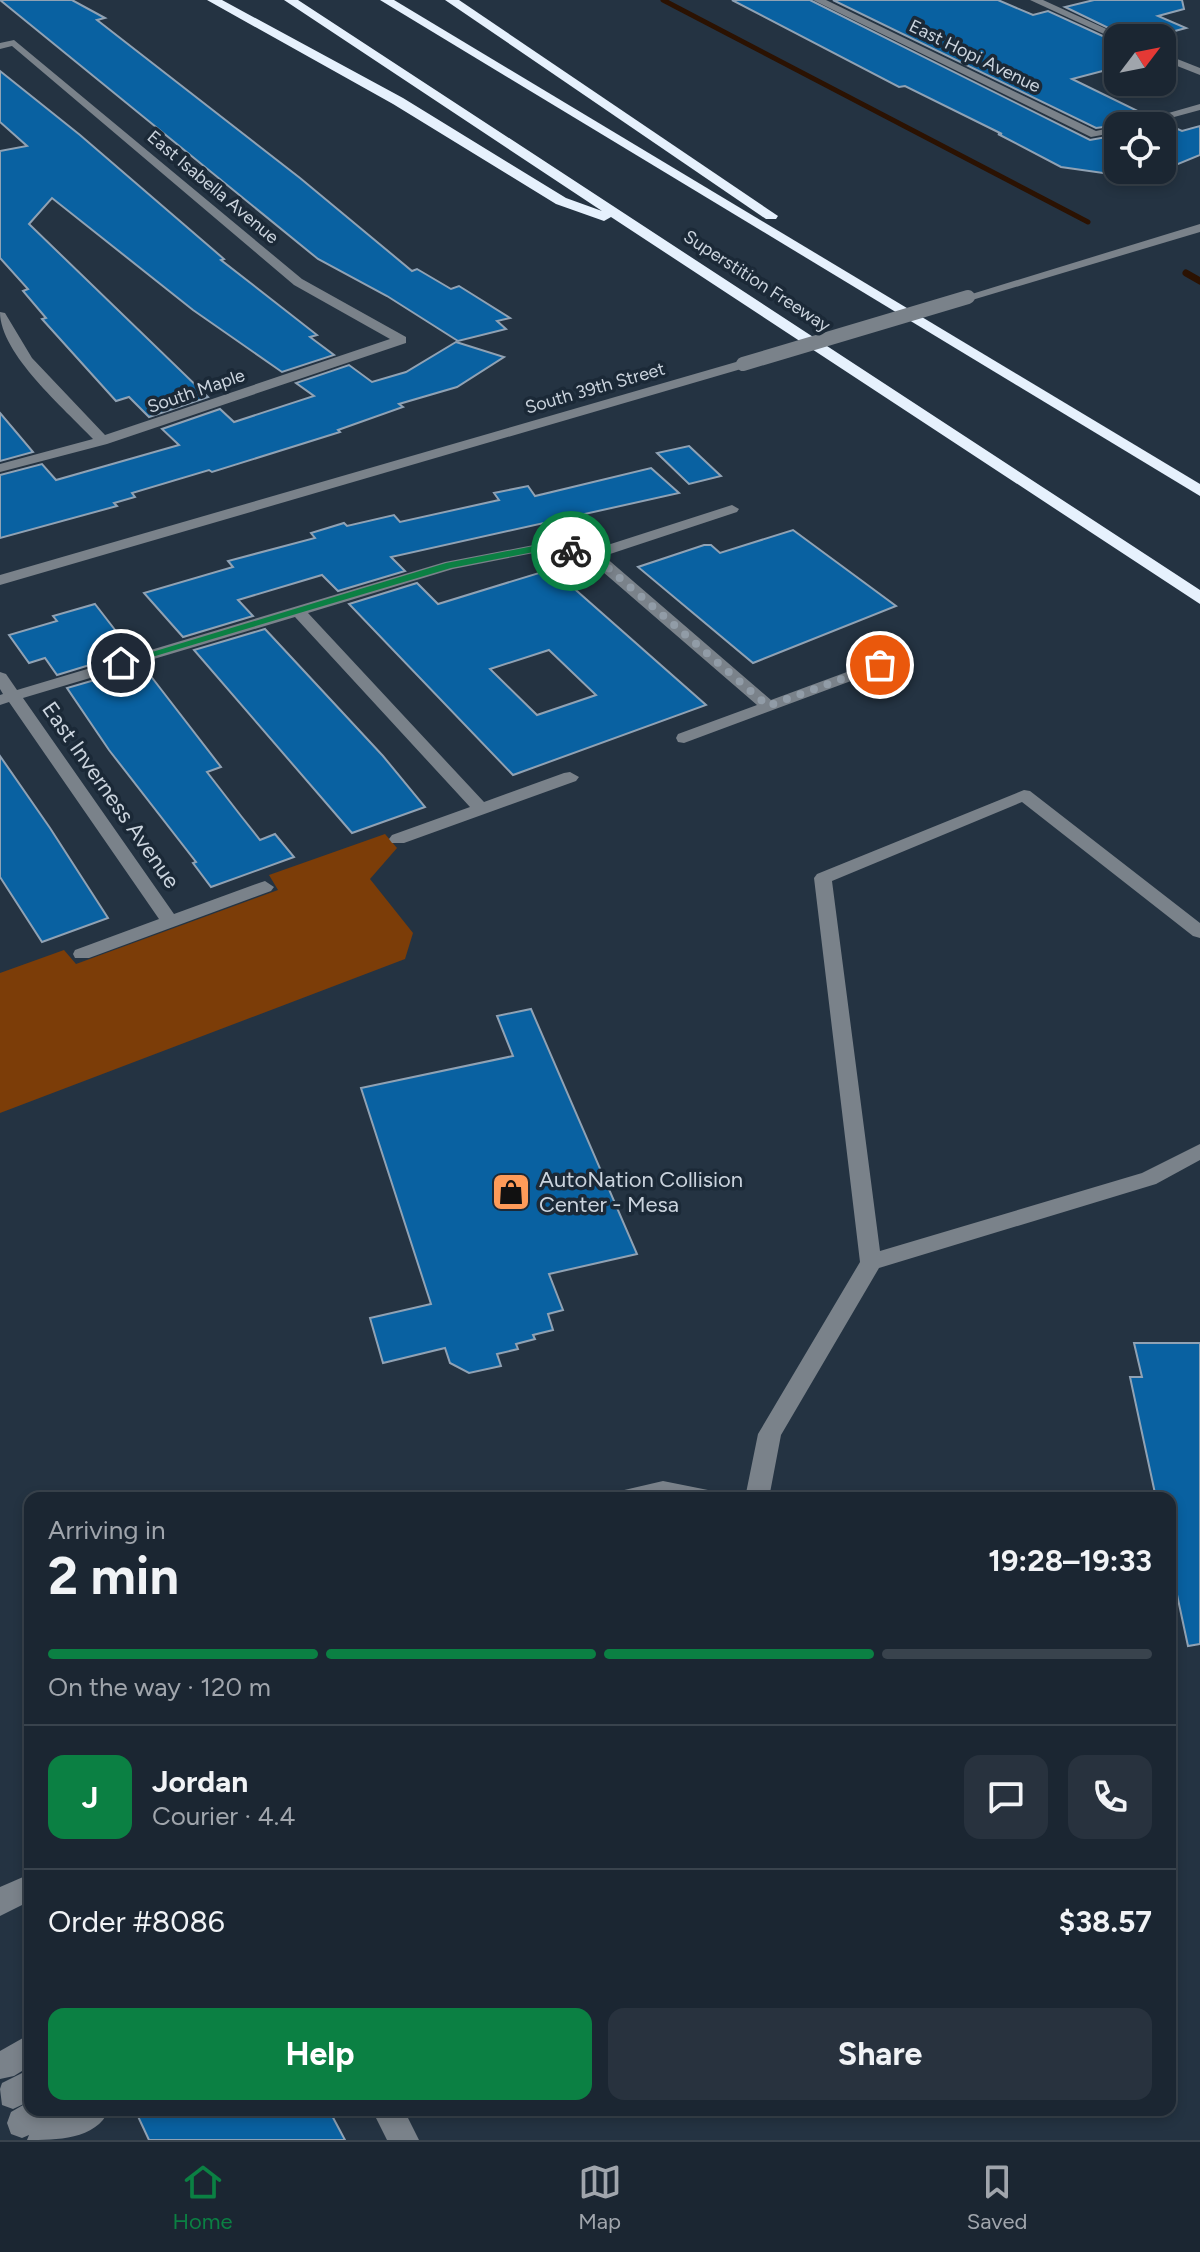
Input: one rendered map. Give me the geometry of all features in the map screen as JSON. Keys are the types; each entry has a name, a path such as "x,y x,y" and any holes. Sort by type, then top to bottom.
{"highway":[{"path":"213,0 398,101 561,201 647,233"},
{"name":"Superstition Freeway","path":"290,0 1200,598"},
{"path":"386,0 1200,491"},
{"path":"451,0 606,107 719,179 940,335"}],"street":[{"name":"East Hopi Avenue","path":"818,0 1095,135 1104,133"},
{"path":"1035,0 1104,30"},
{"name":"East Isabella Avenue","path":"0,46 14,43 298,282 401,340"},
{"path":"1176,62 1200,72"},
{"path":"1176,113 1200,107"},
{"name":"South 39th Street","path":"0,580 1200,228"},
{"path":"0,316 27,360 102,441"},
{"name":"South Maple","path":"0,468 102,441 401,340"},
{"name":"East Inverness Avenue","path":"7,698 450,565 544,547 593,555 732,509"},
{"path":"593,555 768,706"},
{"path":"297,610 481,809"},
{"path":"684,738 880,665"},
{"name":"East Inverness Avenue","path":"0,677 7,698 170,921"},
{"path":"398,839 570,777"},
{"path":"758,1492 770,1434 871,1262 823,878 1024,795 1200,932"},
{"name":"East Inverness Avenue","path":"82,954 265,887"},
{"path":"871,1262 1149,1179 1200,1151"},
{"path":"0,1902 24,1890"},
{"path":"15,2081 24,2062"},
{"path":"36,2124 69,2116"},
{"path":"390,2116 404,2140"}],"shaded area":[{"path":"385,834 397,848 370,879 413,933 405,959 0,1113 0,973 64,950 76,964 278,890 269,875"}],"building":[{"path":"0,0 72,0 105,18 97,20 300,178 412,271 417,269 451,289 459,286 510,318 497,321 506,329 458,341 387,296 318,259"},
{"path":"732,0 810,0 1090,140 1104,138 1104,173 1061,167 905,86 899,87"},
{"path":"833,0 998,0 1033,15 1048,11 1104,37 1104,71 1072,79 1140,112 1104,112 1104,127 1096,128"},
{"path":"1094,0 1182,0 1184,9 1158,16 1186,28 1176,31 1176,24 1104,26 1065,7"},
{"path":"0,71 80,135 224,259 221,260 317,335 310,337 334,355 282,372 193,310 52,198 29,224 208,397 149,417 129,397 116,401 42,319 46,318 23,291 28,289 0,258 0,151 27,146 0,122"},
{"path":"1200,126 1200,155 1176,165 1176,128 1182,131"},
{"path":"456,342 504,357 457,387 399,404 403,407 338,430 340,432 132,493 135,497 114,503 117,506 0,538 0,475 42,464 56,480 179,445 162,429 220,409 234,422 314,396 296,383 349,365 372,382 406,372"},
{"path":"0,413 33,452 0,461"},
{"path":"689,446 721,476 689,484 657,453"},
{"path":"651,468 679,493 391,557 405,571 338,591 322,575 238,600 253,616 183,637 144,593 233,567 228,561 315,538 311,533 344,523 347,526 394,515 400,522 499,500 494,493 528,486 535,496"},
{"path":"793,530 896,606 753,663 638,567 704,545 711,545 720,553"},
{"path":"552,569 706,705 513,775 349,604 417,583 438,604","holes":["549,650 596,695 537,715 490,669"]},
{"path":"95,604 132,652 57,675 45,658 29,663 9,635 57,621 53,616"},
{"path":"265,629 383,756 425,807 352,833 194,650"},
{"path":"143,666 221,767 207,772 241,816 260,840 275,834 294,857 211,887 193,863 196,862 109,750 67,688"},
{"path":"0,756 108,918 42,942 0,877"},
{"name":"AutoNation Collision Center - Mesa","path":"531,1009 637,1254 549,1274 563,1310 548,1314 553,1330 533,1335 535,1339 516,1344 518,1349 497,1354 501,1366 469,1373 450,1363 445,1348 383,1363 370,1318 431,1304 361,1088 513,1056 497,1016"},
{"path":"1134,1343 1200,1343 1200,1644 1188,1646 1176,1590 1176,1492 1155,1492 1130,1377 1142,1377"},
{"path":"138,2116 332,2116 345,2140 149,2140"}],"waterway":[{"path":"663,0 1088,222"},
{"path":"1186,273 1200,281"}],"way so far":[{"path":"571,551 593,555 768,706 880,665"}],"place":[{"name":"AutoNation Collision Center - Mesa","path":"511,1192"}],"route":[{"path":"121,663 450,565 544,547 571,551"}]}
